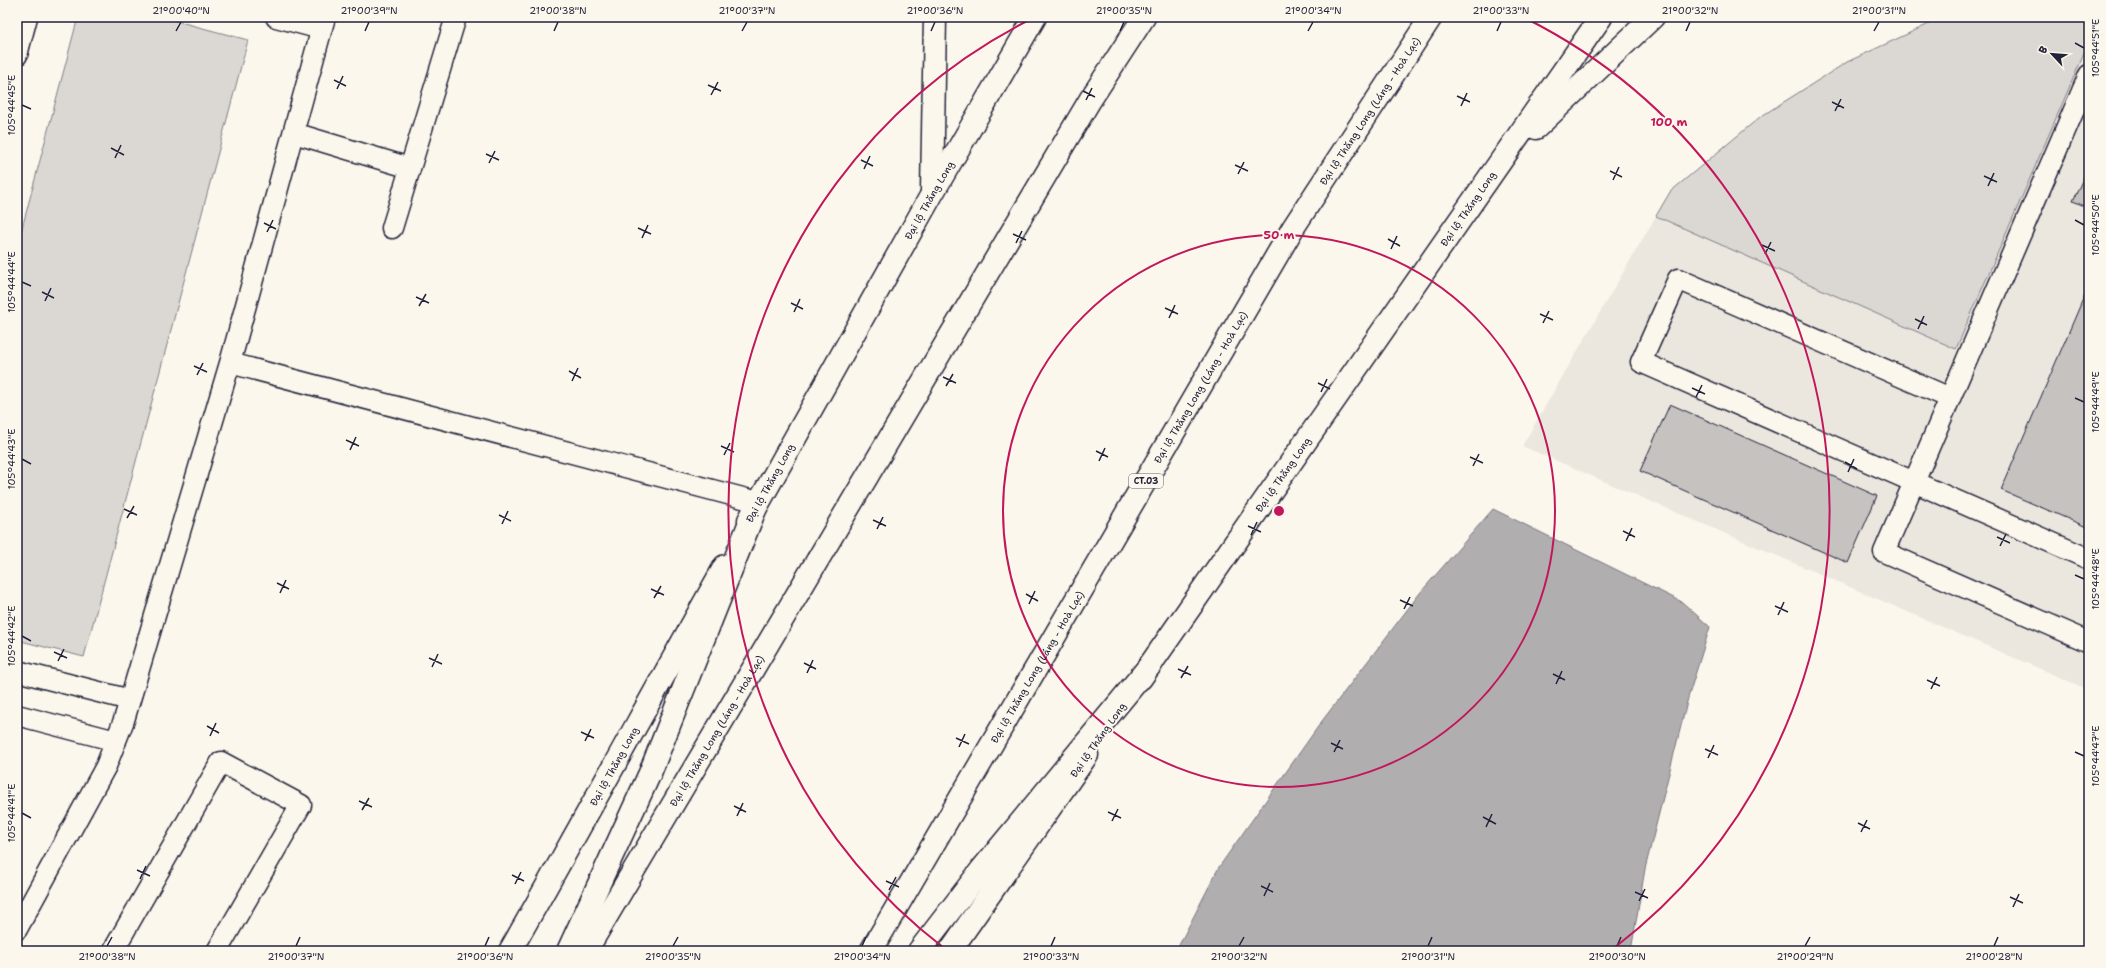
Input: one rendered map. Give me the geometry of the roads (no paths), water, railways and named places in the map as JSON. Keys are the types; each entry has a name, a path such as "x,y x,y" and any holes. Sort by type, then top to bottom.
{"main road":[{"path":"932,194 935,17"},
{"name":"Đại lộ Thăng Long","path":"510,951 599,795 622,750 737,545 758,502 932,194 1036,17"},
{"name":"Đại lộ Thăng Long (Láng - Hoà Lạc)","path":"586,951 1082,114 1144,17"},
{"name":"Đại lộ Thăng Long (Láng - Hoà Lạc)","path":"871,951 1294,228 1431,17"},
{"name":"Đại lộ Thăng Long","path":"950,951 1505,158 1601,17"},
{"path":"1505,158 1653,17"},
{"path":"568,951 650,773 758,502"},
{"path":"919,951 982,869 1152,663"}],"lane":[{"path":"17,55 27,17"},
{"path":"17,929 106,766 116,741 130,700 230,363 323,23 276,17"},
{"path":"392,228 456,17"},
{"path":"2089,75 1884,552 2089,642"},
{"path":"294,133 410,168"},
{"path":"1950,398 1678,279 1641,362 2089,559"},
{"path":"230,363 758,502"},
{"path":"17,671 130,700"},
{"path":"17,715 116,741"},
{"path":"113,951 221,762 301,805 217,951"}]}
